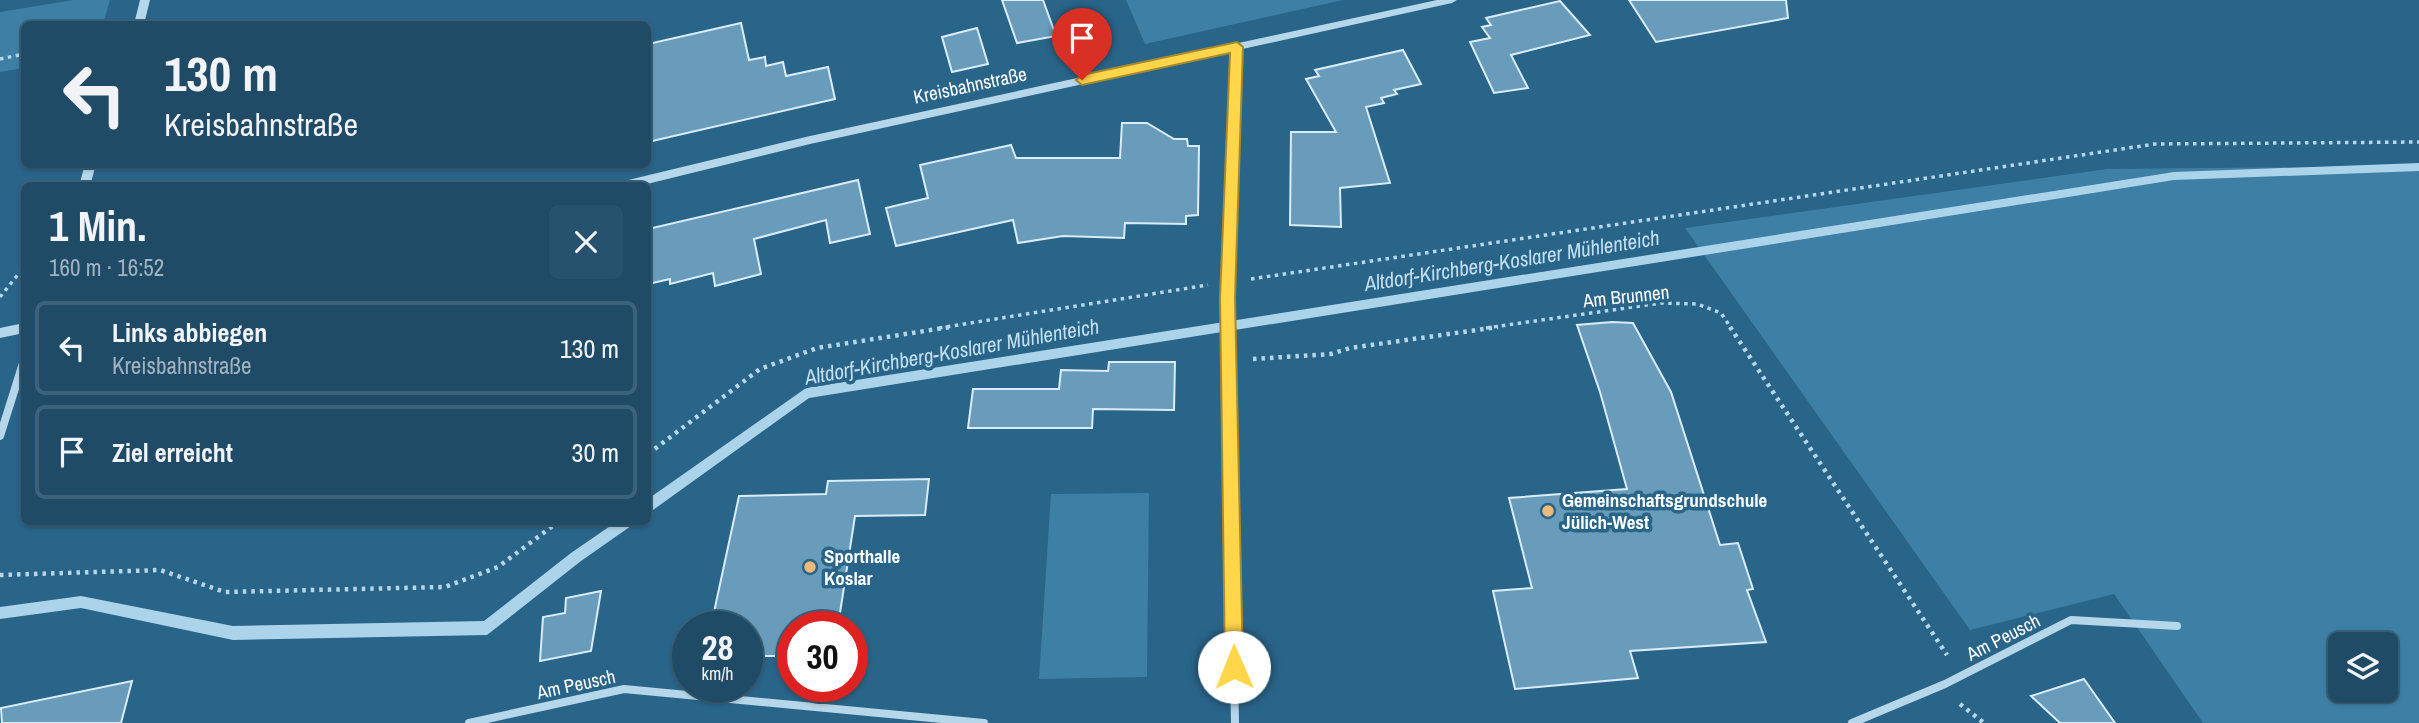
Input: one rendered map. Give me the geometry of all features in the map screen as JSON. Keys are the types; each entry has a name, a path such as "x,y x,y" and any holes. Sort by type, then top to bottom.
{"street":[{"path":"140,21 145,0"},
{"name":"Kreisbahnstraße","path":"637,182 810,140 1452,0"},
{"path":"1235,723 1228,282 1237,47"},
{"path":"0,333 21,329"},
{"path":"0,436 21,370"},
{"name":"Am Peusch","path":"1852,723 1959,677 2071,620 2177,626"},
{"name":"Am Peusch","path":"469,723 624,689 984,723"}],"path":[{"path":"0,59 21,55"},
{"path":"651,452 760,369 817,348 1228,282 2155,144 2419,142"},
{"path":"0,296 21,272"},
{"name":"Am Brunnen","path":"1228,355 1277,359 1331,354 1350,348 1661,303 1697,304 1721,313 1940,642 1959,677"},
{"path":"0,575 160,570 225,593 445,586 498,567 554,525"}],"shaded area":[{"path":"73,0 110,0 104,21 21,21 21,68 0,72 0,12"},
{"path":"1126,0 1343,0 1145,44"},
{"path":"2419,166 2419,723 2203,723 2114,594 1970,630 1685,228 2107,169"},
{"path":"1149,493 1147,677 1039,679 1051,494"}],"building":[{"path":"1002,0 1043,0 1056,36 1017,43"},
{"path":"1629,0 1786,0 1788,18 1656,42"},
{"path":"1560,1 1590,35 1511,55 1528,88 1494,93 1470,42 1490,38 1482,27 1491,25 1486,18"},
{"path":"741,23 749,60 765,57 766,66 783,62 786,76 828,67 835,99 651,141 651,43"},
{"path":"977,28 988,64 952,72 942,37"},
{"path":"1403,50 1421,84 1394,90 1397,94 1381,98 1384,103 1366,107 1390,183 1340,188 1341,227 1290,225 1291,132 1336,132 1306,79 1319,76 1315,70"},
{"path":"1122,123 1147,123 1174,139 1187,139 1188,146 1199,146 1198,215 1186,216 1186,224 1125,223 1124,238 1063,236 1018,243 1013,220 896,246 886,208 928,198 920,165 1011,145 1016,158 1120,158"},
{"path":"858,180 870,234 830,243 826,220 754,239 761,274 715,286 713,273 670,284 670,279 651,283 651,228"},
{"path":"1633,323 1671,392 1720,545 1738,543 1753,589 1747,590 1766,642 1630,651 1638,678 1515,689 1493,591 1532,588 1509,498 1627,489 1600,392 1577,325"},
{"path":"1109,362 1175,362 1174,410 1093,409 1092,428 968,428 973,389 1059,389 1061,370 1108,371"},
{"path":"929,479 925,515 855,516 840,611 777,611 777,656 763,656 763,611 714,611 739,496 826,494 828,481"},
{"path":"601,591 591,651 540,661 543,617 565,613 566,598"},
{"path":"2084,679 2115,723 2060,723 2031,696"},
{"path":"132,681 121,723 2,723 1,708"}],"waterway":[{"name":"Altdorf-Kirchberg-Koslarer Mühlenteich","path":"651,504 806,393 2174,176 2419,167"},
{"name":"Altdorf-Kirchberg-Koslarer Mühlenteich","path":"0,613 81,602 233,633 487,628 576,557 622,525"}],"place":[{"name":"Gemeinschaftsgrundschule Jülich-West","path":"1548,511"},
{"name":"Sporthalle Koslar","path":"810,567"}],"route":[{"path":"1082,80 1237,47 1228,298 1234,667"}]}
